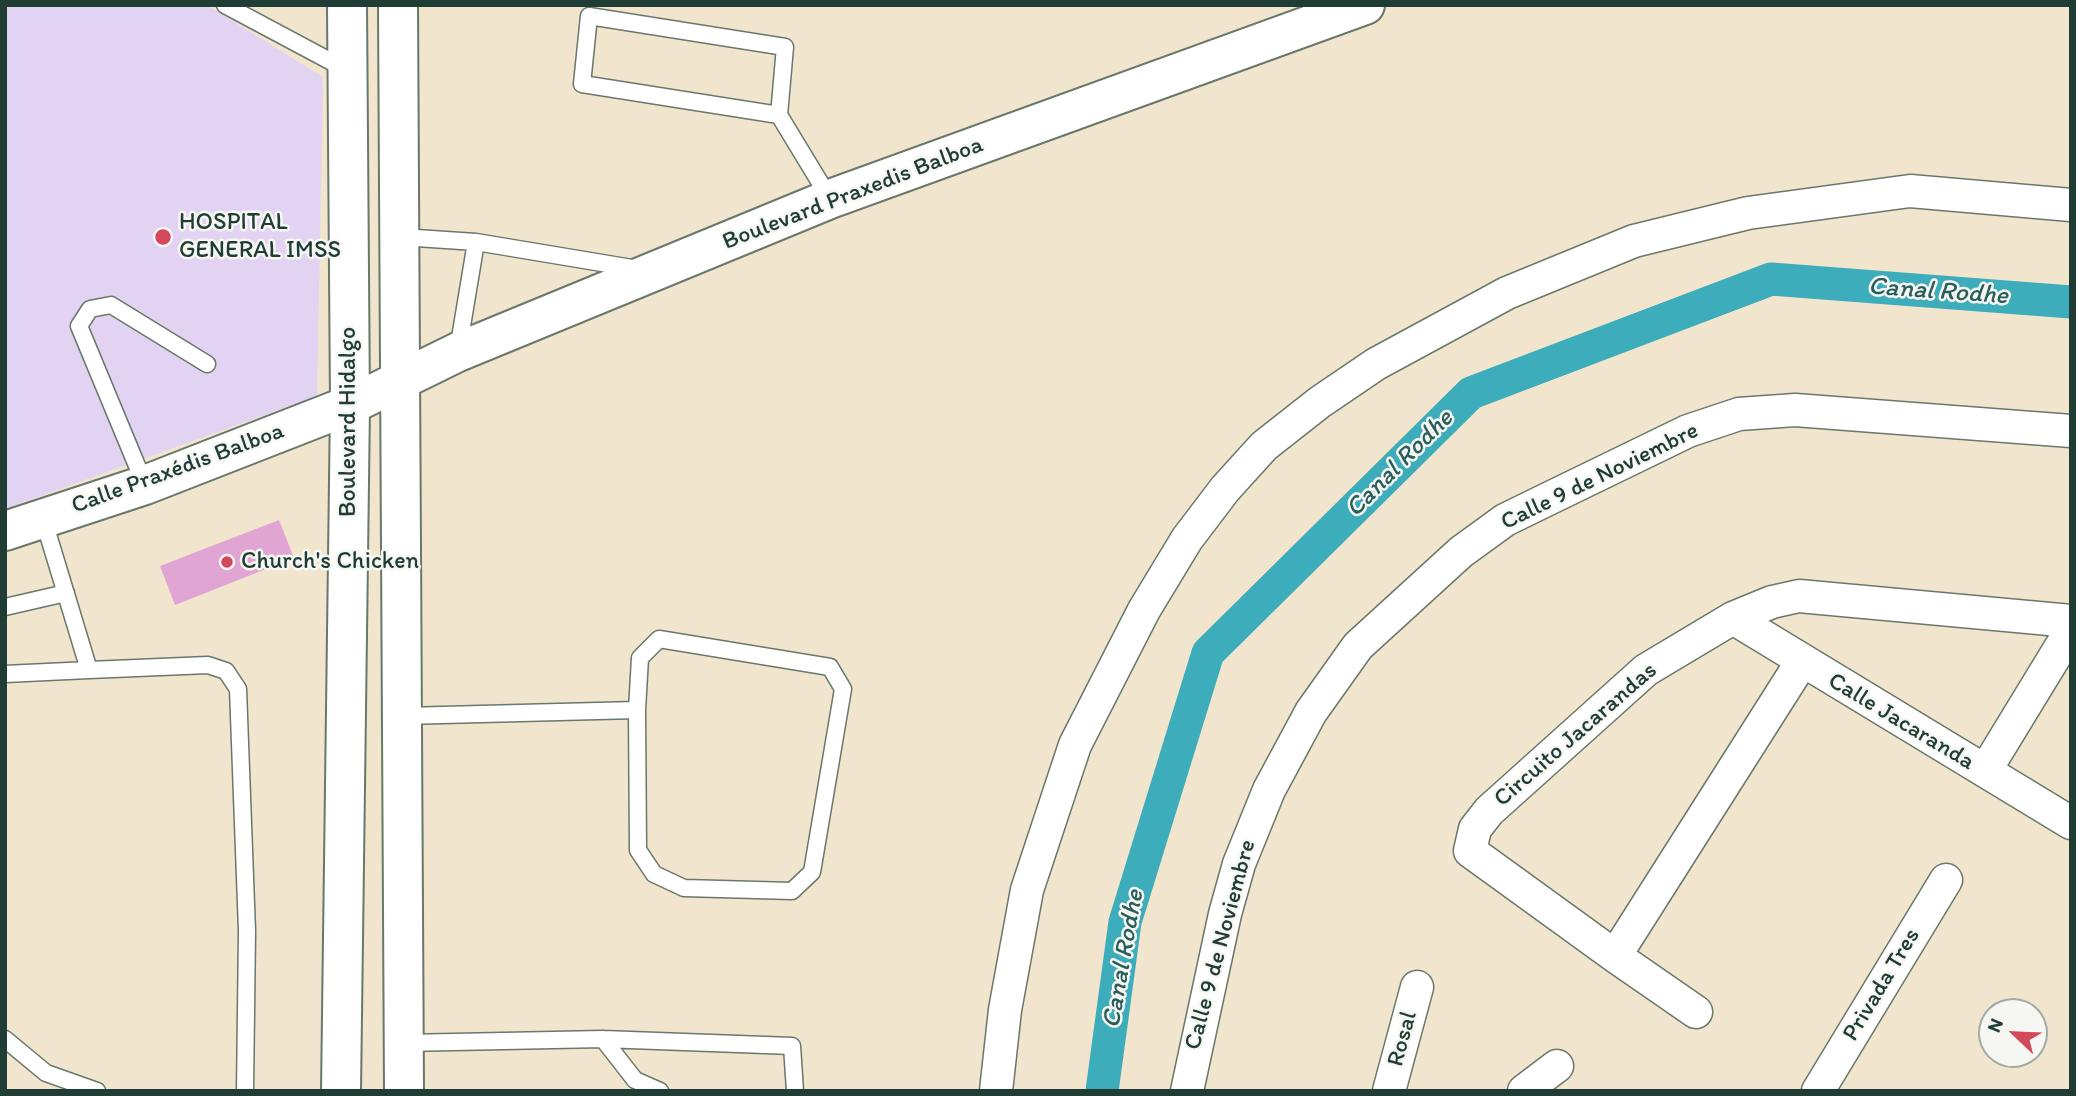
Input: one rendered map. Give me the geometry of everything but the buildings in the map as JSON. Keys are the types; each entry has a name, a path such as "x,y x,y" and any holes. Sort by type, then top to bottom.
{"main road":[{"name":"Boulevard Hidalgo","path":"341,1091 350,405 347,5"},
{"path":"398,5 404,1091"},
{"name":"Boulevard Praxedis Balboa","path":"350,405 402,377 458,352 830,199 1365,5"},
{"name":"Calle Praxédis Balboa","path":"5,531 145,485 350,405"}],"street":[{"path":"996,1091 1005,1010 1027,890 1075,745 1144,610 1187,539 1225,489 1264,446 1320,402 1388,358 1507,293 1634,241 1748,213 1910,191 2071,205"},
{"name":"Calle 9 de Noviembre","path":"1186,1091 1225,914 1248,838 1269,790 1311,712 1358,646 1461,552 1505,520 1537,504 1688,432 1739,414 1795,411 2071,431"},
{"name":"Circuito Jacarandas","path":"1615,956 1470,851 1475,830 1489,811 1646,670 1733,618 1772,602 1799,596 2071,621"},
{"name":"Calle Jacaranda","path":"1733,618 1801,663 2071,824"},
{"path":"1985,771 2071,630"},
{"path":"1696,1012 1615,956 1801,663"},
{"name":"Privada Tres","path":"1818,1091 1946,880"},
{"name":"Rosal","path":"1389,1091 1417,987"},
{"path":"1524,1091 1557,1066"}],"lane":[{"path":"225,5 348,71"},
{"path":"779,115 582,83 589,16 785,47 779,115 830,199"},
{"path":"401,237 477,242 653,271"},
{"path":"458,352 477,242"},
{"path":"145,485 79,326 89,309 111,305 207,364"},
{"path":"43,518 89,670"},
{"path":"5,607 66,593"},
{"path":"659,639 830,667 843,689 811,872 792,891 684,888 654,874 638,850 637,710 640,658 659,639"},
{"path":"5,674 208,665 226,671 238,689 247,919 245,1091"},
{"path":"403,716 637,710"},
{"path":"5,1039 46,1073 97,1091"},
{"path":"404,1043 603,1039 792,1046 794,1091"},
{"path":"603,1039 635,1080 660,1091"}],"shaded area":[{"name":"HOSPITAL GENERAL IMSS","path":"5,5 207,5 323,77 317,396 5,509"}],"waterway":[{"name":"Canal Rodhe","path":"1102,1091 1125,922 1208,653 1471,393 1771,279 2071,302"}],"place":[{"name":"HOSPITAL GENERAL IMSS","path":"163,237"},
{"name":"Church's Chicken","path":"227,562"}]}
